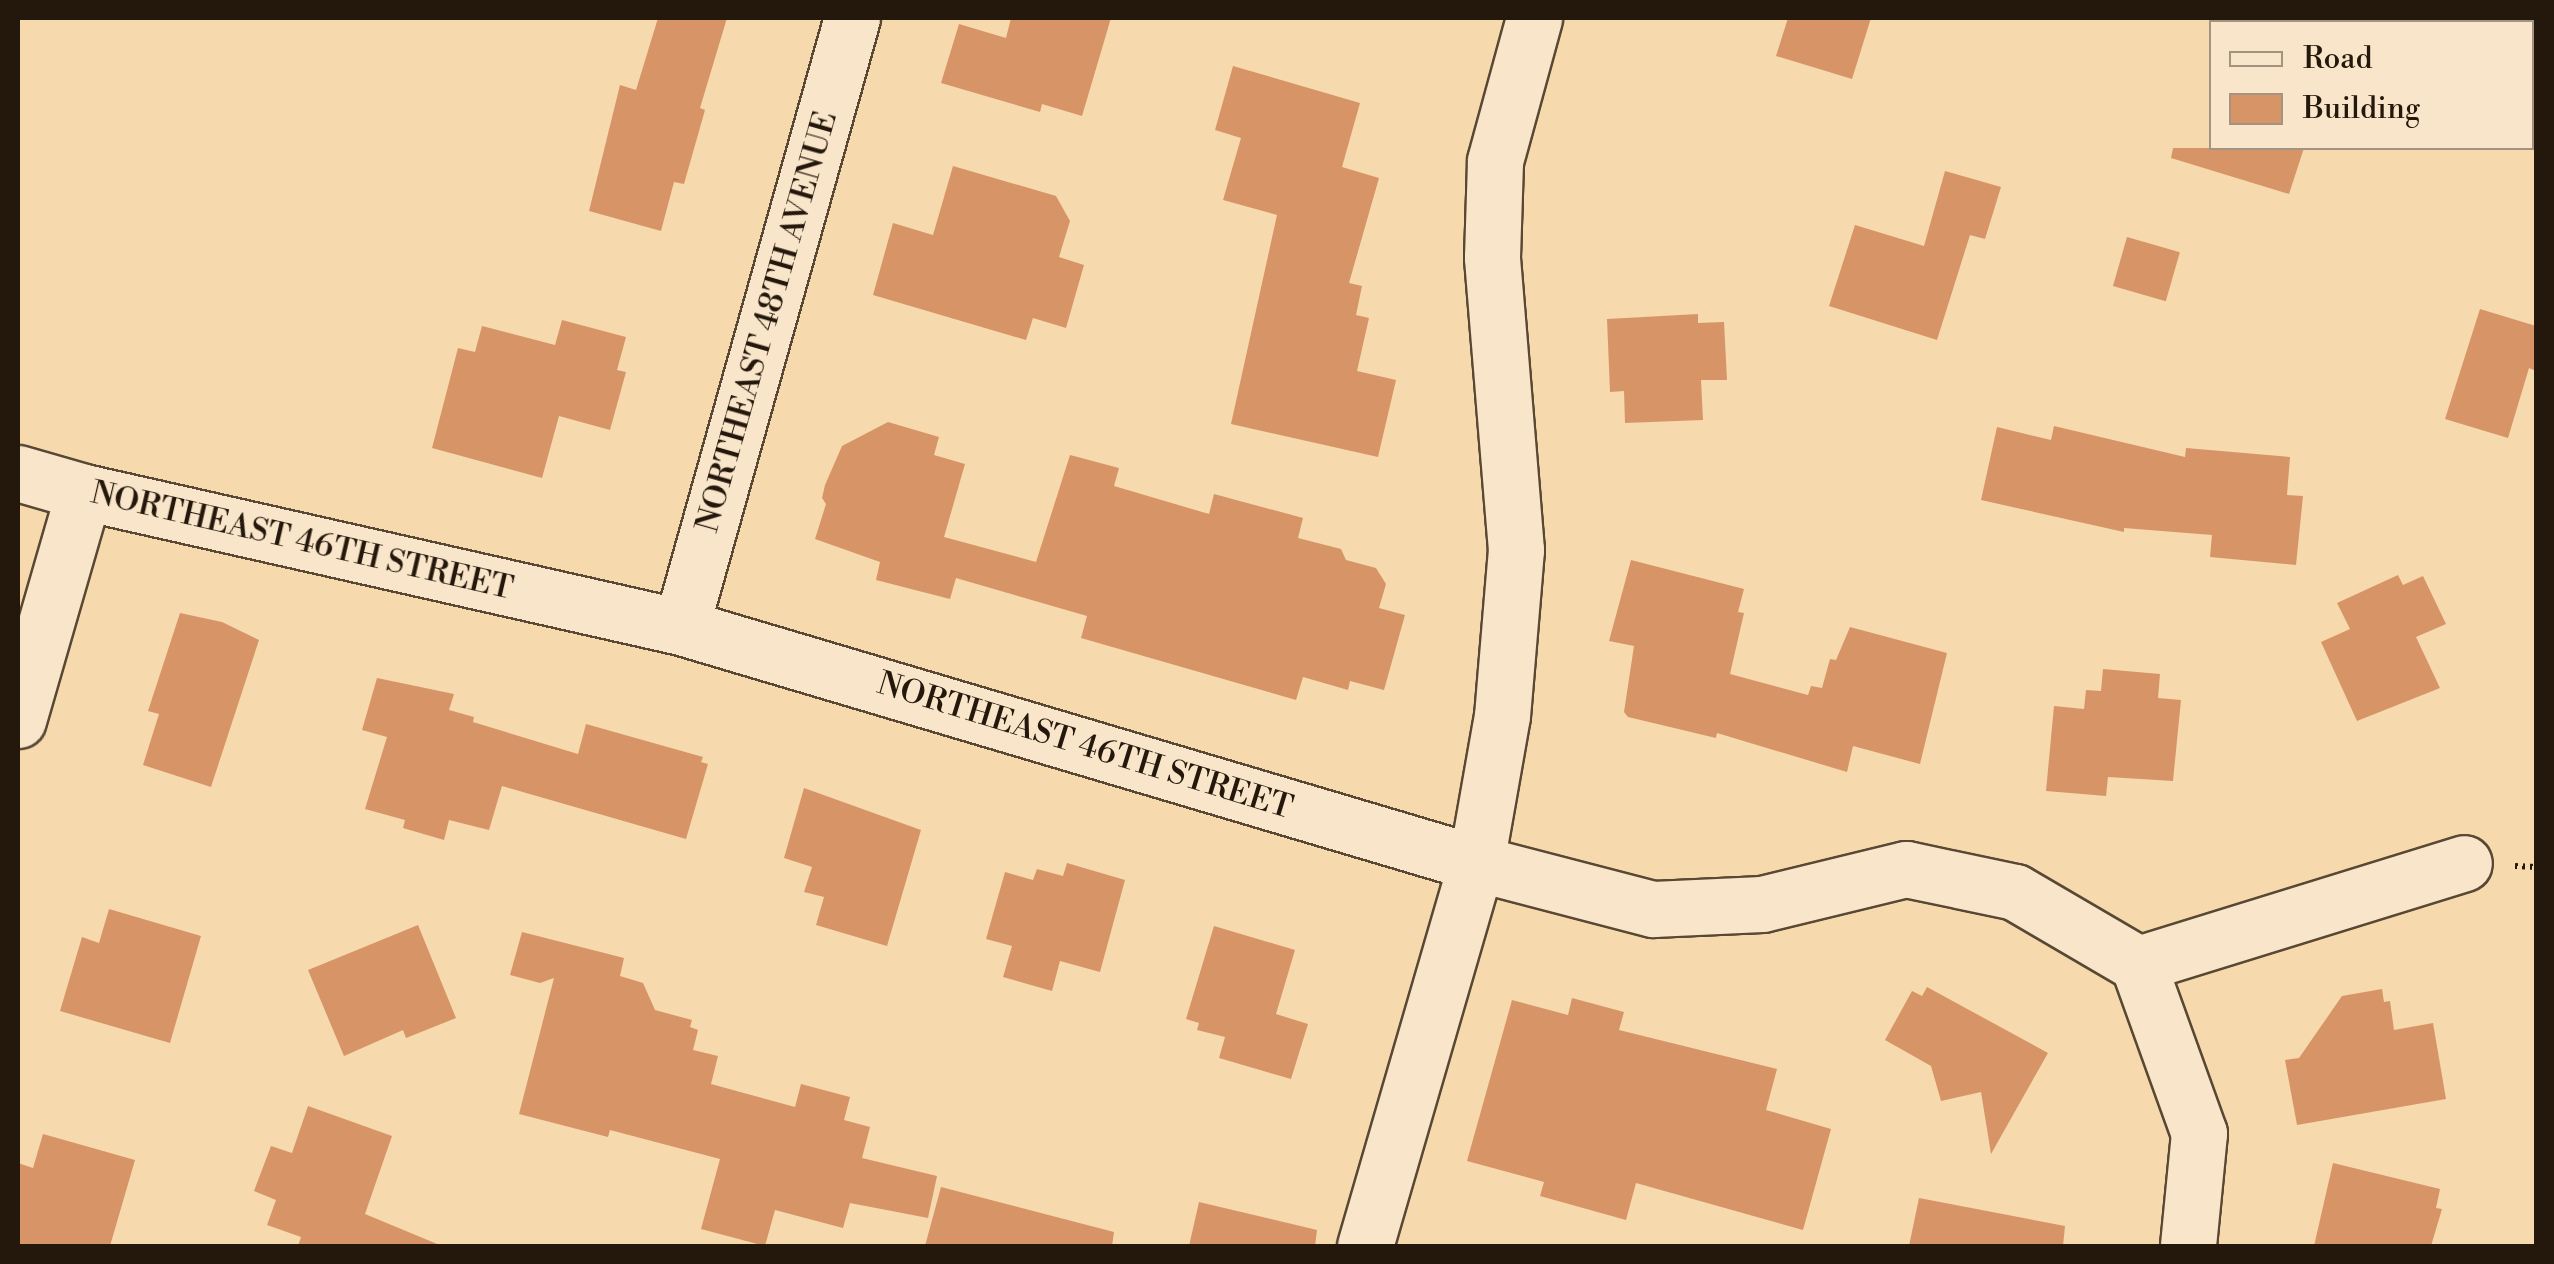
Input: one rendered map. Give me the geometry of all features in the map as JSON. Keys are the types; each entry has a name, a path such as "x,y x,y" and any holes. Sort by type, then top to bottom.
{"street":[{"name":"NORTHEAST 48TH AVENUE","path":"682,627 852,18"},
{"path":"1364,1246 1476,863 1502,716 1516,550 1492,257 1496,161 1534,18"},
{"name":"NORTHEAST 46TH STREET","path":"18,472 84,492 682,627 1476,863 1653,909 1762,904 1906,869 2015,892 2138,964"},
{"path":"18,720 84,492"},
{"path":"2188,1246 2199,1133 2138,964 2464,863"}],"building":[{"path":"658,18 727,18 700,108 705,110 684,184 674,182 661,231 589,211 620,85 636,90"},
{"path":"1011,18 1111,18 1082,116 1042,104 1040,112 941,83 959,24 1006,38"},
{"path":"1788,18 1871,18 1852,79 1776,56"},
{"path":"1233,66 1360,103 1342,167 1379,178 1349,283 1362,286 1356,315 1369,318 1357,371 1396,380 1378,457 1231,424 1277,215 1223,200 1241,138 1215,130"},
{"path":"2173,148 2303,150 2289,194 2171,158"},
{"path":"953,166 1056,196 1070,221 1059,257 1084,265 1066,328 1033,318 1026,340 873,295 893,223 933,235"},
{"path":"1945,171 2001,187 1985,239 1970,235 1937,340 1829,306 1855,225 1924,246"},
{"path":"2127,237 2180,252 2166,301 2113,286"},
{"path":"2480,309 2536,326 2536,371 2529,368 2508,438 2445,419"},
{"path":"1698,314 1698,323 1724,322 1727,380 1701,380 1703,420 1625,423 1624,391 1610,392 1607,319"},
{"path":"562,320 626,337 617,370 626,372 610,430 559,416 542,478 432,448 458,348 475,352 482,326 555,345"},
{"path":"888,422 939,437 934,455 965,464 944,537 1036,562 1070,455 1119,468 1114,486 1209,514 1214,494 1303,518 1298,538 1341,549 1346,560 1376,568 1386,584 1379,608 1405,615 1384,690 1350,681 1348,690 1303,677 1296,700 1081,638 1087,616 956,578 950,599 876,580 880,562 815,539 826,504 822,498 825,485 842,446"},
{"path":"2054,426 2185,457 2186,448 2290,457 2287,495 2303,496 2296,565 2210,557 2212,535 2124,528 2124,532 1981,500 1997,427 2051,440"},
{"path":"1631,560 1744,589 1738,612 1744,613 1730,674 1808,695 1811,686 1822,688 1830,659 1836,660 1850,627 1947,653 1920,764 1853,746 1847,772 1717,733 1716,738 1628,717 1624,712 1634,646 1609,641"},
{"path":"2398,575 2403,585 2423,576 2446,624 2416,637 2440,688 2357,721 2321,642 2350,629 2337,603"},
{"path":"180,613 222,622 259,640 211,787 143,765 159,714 148,711"},
{"path":"2103,669 2160,674 2158,698 2181,700 2173,781 2108,777 2106,796 2046,791 2054,706 2084,709 2086,690 2101,691"},
{"path":"377,678 454,694 449,710 474,717 473,722 578,754 586,724 703,757 701,762 708,764 686,839 502,786 489,830 449,820 444,840 403,828 405,820 365,809 387,737 362,730"},
{"path":"804,788 921,830 887,946 816,925 824,897 804,892 812,867 784,858"},
{"path":"1067,863 1125,880 1100,972 1060,961 1052,991 1003,977 1012,946 986,939 1005,872 1033,880 1037,869 1063,876"},
{"path":"109,909 201,936 170,1043 60,1011 82,937 99,943"},
{"path":"418,925 456,1018 406,1038 403,1030 344,1056 308,970"},
{"path":"1214,926 1295,950 1276,1014 1308,1024 1291,1079 1219,1058 1225,1037 1197,1030 1199,1023 1186,1019"},
{"path":"522,932 624,958 620,976 643,983 655,1010 692,1020 690,1027 698,1030 693,1050 718,1056 711,1084 795,1107 801,1084 850,1097 844,1120 870,1127 862,1158 937,1176 928,1218 850,1203 843,1228 775,1210 765,1246 701,1229 720,1159 610,1130 608,1137 519,1114 554,978 540,983 510,975"},
{"path":"1927,987 2048,1053 1991,1154 1981,1092 1941,1101 1931,1066 1885,1040 1912,991 1922,996"},
{"path":"2382,989 2384,1002 2390,1001 2394,1030 2433,1023 2446,1099 2297,1125 2285,1060 2299,1058 2342,996"},
{"path":"1572,998 1624,1012 1619,1030 1777,1069 1766,1110 1831,1129 1803,1230 1636,1183 1626,1220 1540,1196 1544,1182 1467,1161 1512,1000 1568,1015"},
{"path":"308,1106 392,1136 365,1214 442,1246 298,1246 301,1237 267,1225 276,1200 254,1191 271,1146 292,1153"},
{"path":"43,1134 135,1160 110,1246 18,1246 18,1163 33,1168"},
{"path":"2333,1163 2440,1189 2436,1208 2442,1209 2431,1246 2314,1246"},
{"path":"941,1187 1114,1232 1112,1246 925,1246"},
{"path":"1919,1198 2065,1226 2063,1246 1909,1246"},
{"path":"1199,1202 1317,1230 1315,1246 1189,1246"}]}
